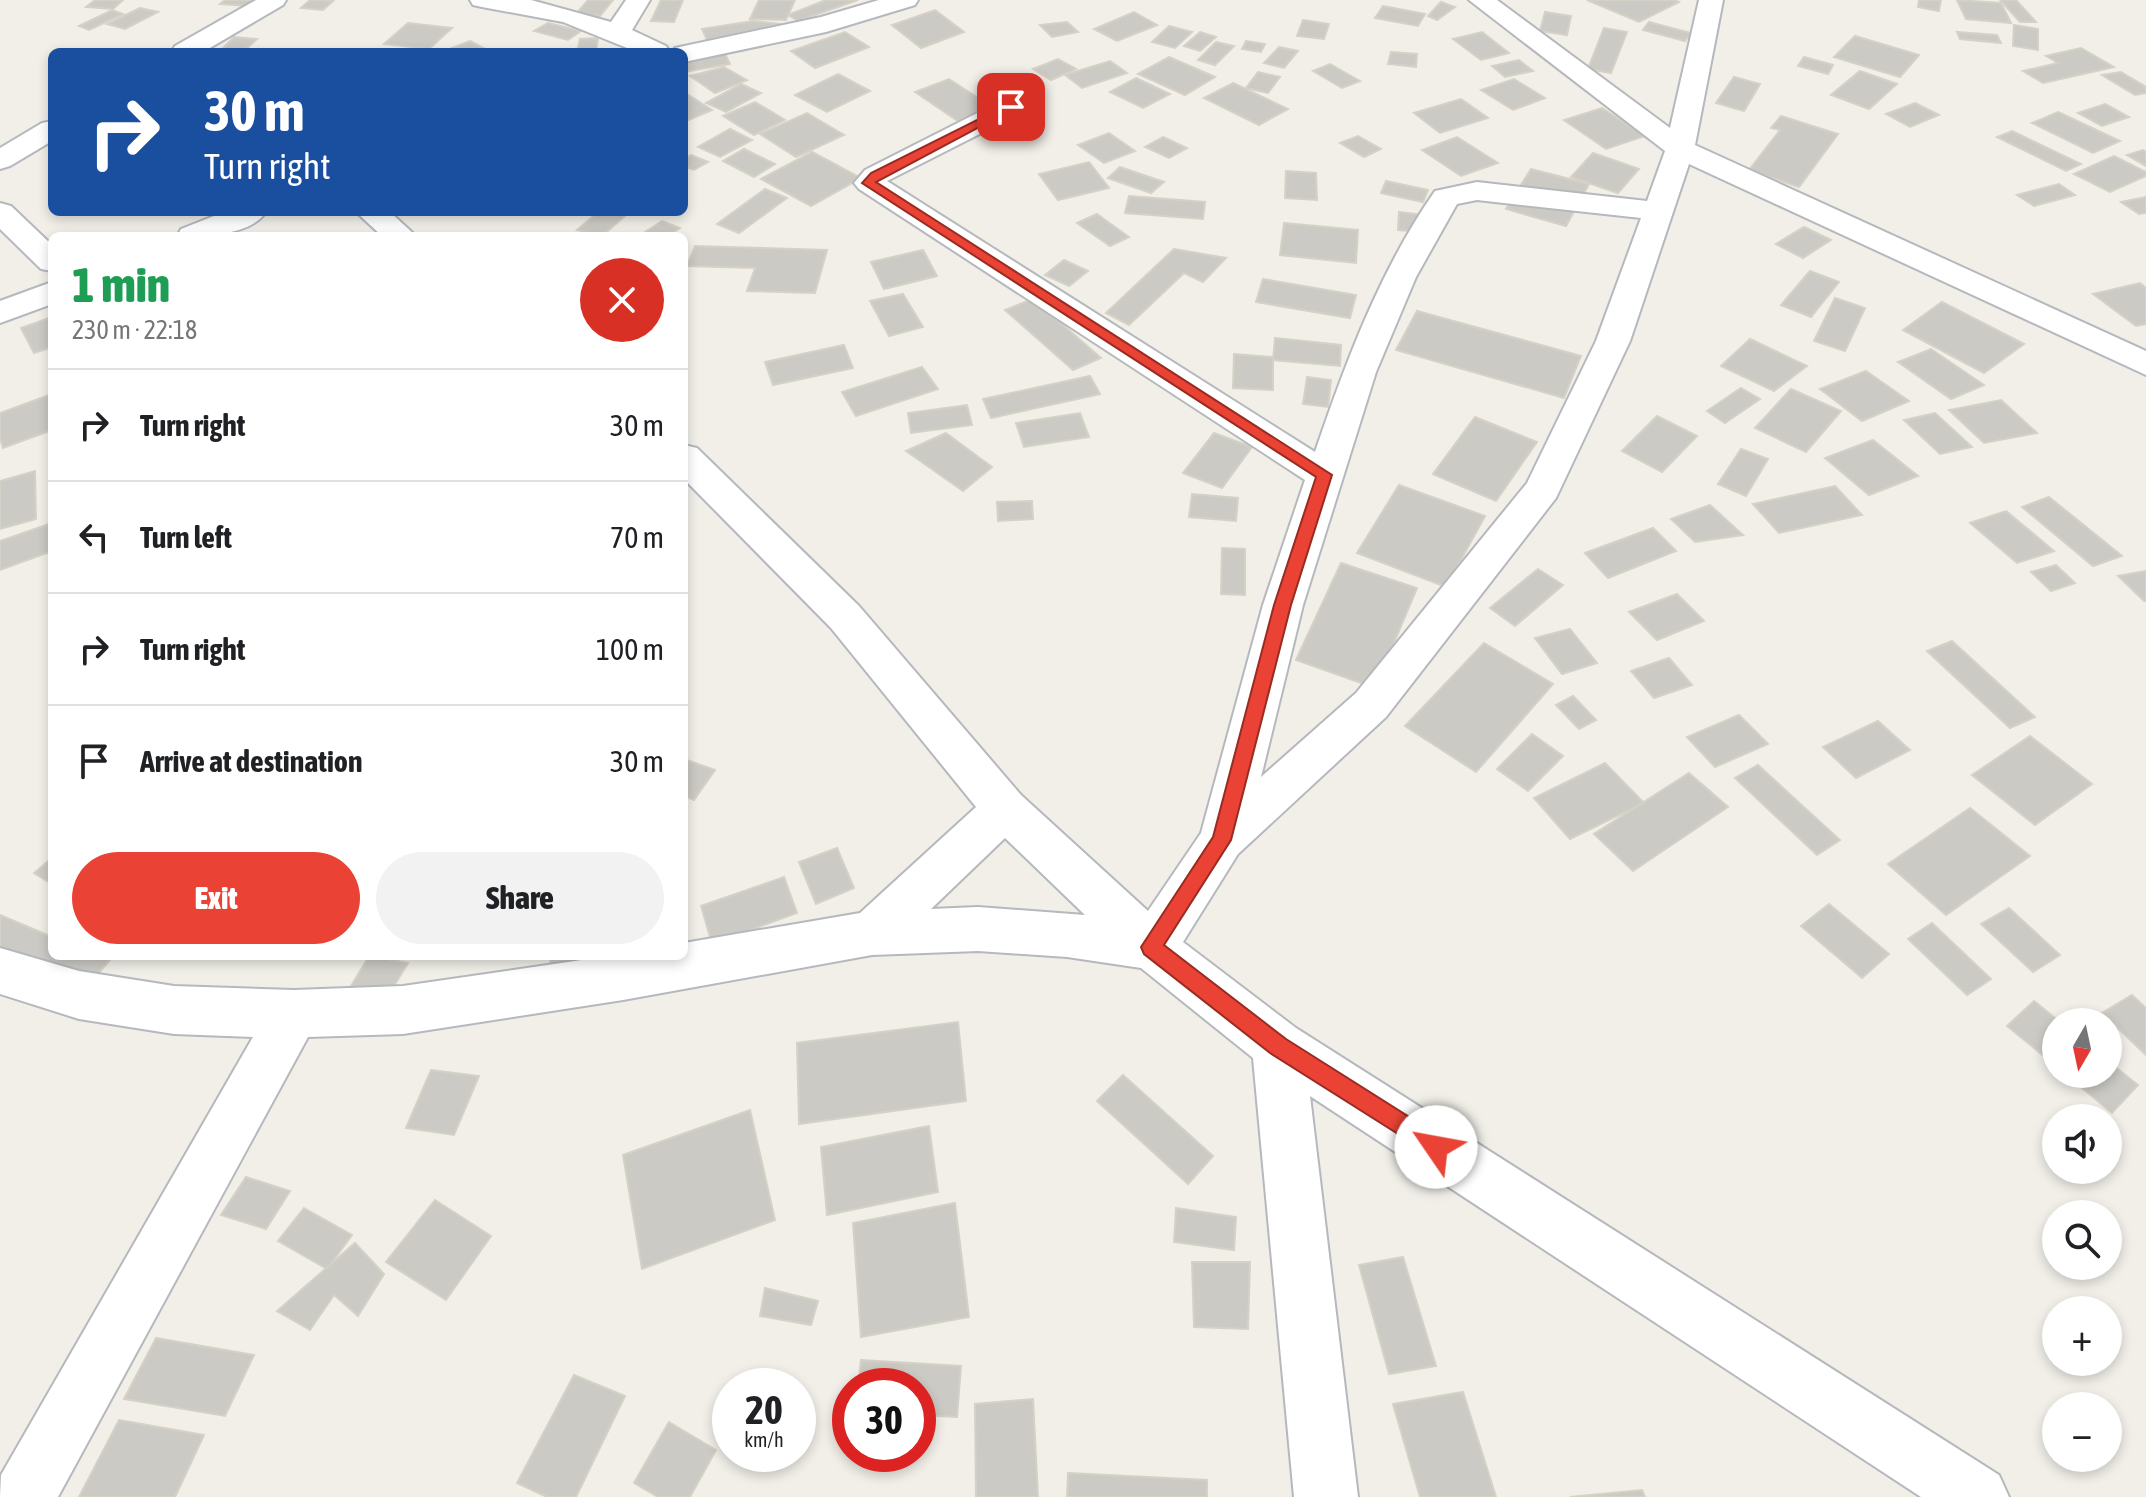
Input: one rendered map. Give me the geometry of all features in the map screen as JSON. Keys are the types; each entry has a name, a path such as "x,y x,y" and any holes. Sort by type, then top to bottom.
{"street":[{"path":"191,48 274,0"},
{"path":"482,0 578,16 618,31 650,48"},
{"path":"618,31 638,0"},
{"path":"688,53 826,24 906,0"},
{"path":"1481,0 1680,149 2146,364"},
{"path":"1152,947 1222,840 1371,705 1543,489 1613,341 1680,149 1711,0"},
{"path":"1011,107 875,176 869,183 1324,475"},
{"path":"0,160 48,131"},
{"path":"1222,840 1283,605 1359,372 1400,277 1446,197 1477,191 1656,211"},
{"path":"0,212 48,258"},
{"path":"202,232 241,216"},
{"path":"376,216 396,232"},
{"path":"0,313 48,294"},
{"path":"688,461 845,617 1005,809 1152,947 1278,1046 1977,1497"},
{"path":"872,933 1005,809"},
{"path":"0,971 79,995 174,1010 294,1014 403,1010 623,977 872,933 978,929 1067,935 1152,947"},
{"path":"23,1497 294,1014"},
{"path":"1278,1046 1326,1497"}],"building":[{"path":"95,0 123,0 113,9 86,7"},
{"path":"225,0 254,0 247,6 220,4"},
{"path":"310,0 333,1 323,10 301,8"},
{"path":"588,0 613,0 600,16 576,14"},
{"path":"661,0 683,0 674,22 651,21"},
{"path":"759,0 795,0 786,20 750,19"},
{"path":"826,0 858,0 798,21 788,15"},
{"path":"1587,0 1675,0 1679,2 1639,22"},
{"path":"1919,0 1941,0 1939,11 1918,7"},
{"path":"1957,0 2001,3 2011,23 1966,19"},
{"path":"2000,0 2016,0 2036,22 2020,22"},
{"path":"1441,2 1455,7 1437,20 1428,16"},
{"path":"1383,6 1425,14 1418,26 1375,18"},
{"path":"140,8 158,12 125,29 107,24"},
{"path":"112,10 123,14 89,30 79,26"},
{"path":"935,10 964,32 921,48 892,25"},
{"path":"1134,12 1157,25 1117,41 1094,29"},
{"path":"1545,12 1571,16 1567,35 1540,31"},
{"path":"1303,20 1329,24 1324,39 1297,36"},
{"path":"753,21 781,24 707,40 702,29"},
{"path":"1067,22 1078,32 1052,37 1040,25"},
{"path":"1649,22 1691,33 1685,41 1643,30"},
{"path":"408,23 452,28 430,48 384,44"},
{"path":"548,23 581,31 568,40 534,31"},
{"path":"2014,25 2038,29 2038,50 2013,46"},
{"path":"1169,26 1192,32 1175,48 1152,42"},
{"path":"1604,28 1627,32 1611,73 1588,69"},
{"path":"845,32 869,47 815,68 791,51"},
{"path":"1200,32 1216,37 1200,51 1184,46"},
{"path":"1482,32 1509,53 1481,60 1453,39"},
{"path":"1957,32 1997,35 2001,43 1960,39"},
{"path":"1855,36 1919,55 1900,77 1834,57"},
{"path":"234,37 257,39 247,48 223,48"},
{"path":"598,38 597,48 578,48 580,39"},
{"path":"470,41 483,48 452,48"},
{"path":"1246,41 1265,44 1261,52 1242,49"},
{"path":"1216,42 1234,46 1215,65 1198,60"},
{"path":"1279,47 1298,51 1284,68 1264,63"},
{"path":"2081,48 2114,67 2043,83 2023,71 2058,63 2046,56"},
{"path":"724,52 730,64 688,71 688,59"},
{"path":"1391,52 1417,54 1416,67 1388,64"},
{"path":"1169,57 1215,77 1185,95 1138,74"},
{"path":"1804,57 1833,65 1828,74 1798,66"},
{"path":"1058,59 1076,69 1051,80 1033,69"},
{"path":"1519,60 1533,71 1505,77 1492,66"},
{"path":"1110,61 1127,73 1082,88 1065,75"},
{"path":"1330,64 1360,81 1342,88 1313,71"},
{"path":"724,67 747,80 715,93 690,76"},
{"path":"1860,71 1897,84 1869,109 1831,95"},
{"path":"1258,72 1280,77 1268,93 1246,88"},
{"path":"2121,72 2146,87 2146,93 2135,95 2102,75"},
{"path":"838,74 870,91 827,112 795,95"},
{"path":"1734,77 1760,84 1744,111 1716,103"},
{"path":"1136,78 1170,94 1143,108 1110,92"},
{"path":"949,79 992,107 958,121 915,92"},
{"path":"1514,79 1545,98 1513,110 1481,90"},
{"path":"1233,83 1288,109 1259,125 1204,98"},
{"path":"741,84 761,93 726,112 706,103"},
{"path":"688,95 712,110 688,120"},
{"path":"1461,99 1488,118 1440,133 1414,113"},
{"path":"755,102 785,120 754,135 723,116"},
{"path":"1915,103 1939,115 1910,127 1886,114"},
{"path":"2105,104 2129,117 2102,126 2078,113"},
{"path":"1602,108 1645,136 1606,149 1564,120"},
{"path":"2058,112 2120,141 2093,153 2032,123"},
{"path":"807,113 844,135 796,157 760,134"},
{"path":"1781,116 1838,134 1799,187 1749,170 1780,130 1771,128"},
{"path":"730,129 752,140 720,157 698,147"},
{"path":"2012,131 2081,164 2066,171 1997,137"},
{"path":"1109,133 1135,151 1104,163 1078,145"},
{"path":"1358,136 1381,149 1364,157 1340,143"},
{"path":"1163,137 1187,148 1169,158 1145,147"},
{"path":"1457,137 1498,163 1461,176 1422,150"},
{"path":"744,149 775,164 754,177 723,161"},
{"path":"2143,150 2146,152 2146,166 2127,155"},
{"path":"812,152 861,178 811,206 761,179"},
{"path":"1593,153 1639,169 1618,193 1571,177"},
{"path":"691,155 708,162 694,170 688,168 688,157"},
{"path":"2114,156 2146,172 2146,176 2110,192 2074,174"},
{"path":"1089,162 1109,188 1058,200 1039,174"},
{"path":"1120,167 1164,182 1151,193 1108,178"},
{"path":"1531,169 1589,184 1566,226 1506,209"},
{"path":"1286,171 1316,173 1317,200 1285,198"},
{"path":"1386,181 1428,190 1423,202 1381,193"},
{"path":"2059,184 2075,195 2034,206 2017,195"},
{"path":"765,189 787,198 739,233 717,224"},
{"path":"1129,196 1205,202 1203,219 1125,213"},
{"path":"2146,197 2146,213 2139,214 2121,202"},
{"path":"1399,212 1423,215 1422,232 1398,230"},
{"path":"1097,214 1129,237 1110,246 1077,223"},
{"path":"593,216 625,216 607,232 577,230"},
{"path":"662,221 680,228 674,232 645,232"},
{"path":"1284,223 1358,230 1356,263 1280,255"},
{"path":"1804,227 1831,240 1803,258 1776,244"},
{"path":"695,246 827,250 815,293 747,291 755,268 688,266"},
{"path":"1174,249 1226,258 1203,282 1184,273 1129,325 1106,313"},
{"path":"923,250 937,276 884,289 871,262"},
{"path":"1064,260 1088,271 1069,286 1045,275"},
{"path":"1810,271 1839,282 1811,317 1781,305"},
{"path":"1263,279 1356,295 1350,318 1256,302"},
{"path":"2140,283 2146,288 2146,324 2136,326 2093,294"},
{"path":"903,294 923,327 889,336 870,301"},
{"path":"1835,298 1865,308 1845,351 1814,341"},
{"path":"1033,299 1101,358 1073,370 1005,310"},
{"path":"1942,302 2024,344 1984,373 1903,330"},
{"path":"1417,311 1581,356 1564,398 1396,350"},
{"path":"48,318 48,348 34,353 21,328"},
{"path":"1275,338 1341,345 1340,366 1273,360"},
{"path":"1750,339 1807,366 1774,391 1721,366"},
{"path":"844,345 853,368 773,385 765,362"},
{"path":"1931,349 1984,385 1951,399 1898,362"},
{"path":"1234,354 1273,357 1273,390 1233,388"},
{"path":"922,367 938,389 856,416 842,392"},
{"path":"1866,371 1909,401 1862,421 1820,389"},
{"path":"1090,376 1100,394 991,418 983,399"},
{"path":"1307,377 1331,380 1328,407 1303,404"},
{"path":"1741,388 1760,399 1725,423 1707,411"},
{"path":"1791,389 1841,411 1806,452 1755,428"},
{"path":"48,395 48,431 3,448 0,413"},
{"path":"2001,400 2037,433 1984,443 1949,410"},
{"path":"967,405 972,425 911,433 908,413"},
{"path":"1080,413 1089,437 1024,447 1016,423"},
{"path":"1935,413 1972,447 1940,454 1904,420"},
{"path":"1657,416 1697,436 1662,472 1622,451"},
{"path":"1475,417 1537,442 1496,501 1433,474"},
{"path":"946,433 992,467 963,491 906,451"},
{"path":"1214,433 1252,447 1222,488 1183,473"},
{"path":"1873,440 1918,476 1869,495 1825,458"},
{"path":"1741,449 1768,459 1746,496 1718,484"},
{"path":"35,471 36,519 0,529 0,481"},
{"path":"1399,485 1485,516 1446,587 1357,553"},
{"path":"1835,486 1862,515 1779,533 1753,504"},
{"path":"1192,494 1238,498 1236,521 1189,517"},
{"path":"2049,497 2122,556 2093,566 2022,507"},
{"path":"1032,501 1033,519 998,521 997,502"},
{"path":"1710,505 1743,535 1695,542 1671,519"},
{"path":"2006,511 2054,551 2017,563 1970,523"},
{"path":"48,524 48,552 0,570 0,541"},
{"path":"1653,528 1676,551 1608,578 1585,553"},
{"path":"1222,548 1245,549 1245,595 1221,594"},
{"path":"1341,563 1417,588 1375,688 1296,660"},
{"path":"2056,565 2075,583 2051,591 2031,572"},
{"path":"1538,569 1563,585 1515,626 1490,608"},
{"path":"2146,571 2146,601 2144,601 2118,576"},
{"path":"1677,594 1704,621 1657,640 1629,612"},
{"path":"1570,629 1597,663 1562,674 1535,638"},
{"path":"1952,641 2035,717 2010,728 1927,651"},
{"path":"1484,643 1553,684 1476,772 1405,726"},
{"path":"1669,658 1692,685 1654,698 1631,671"},
{"path":"1573,696 1596,720 1579,729 1556,705"},
{"path":"1739,715 1768,744 1715,767 1687,737"},
{"path":"1878,721 1910,750 1856,778 1823,747"},
{"path":"1532,734 1563,756 1528,791 1497,769"},
{"path":"2030,736 2092,784 2035,825 1972,775"},
{"path":"688,760 715,770 694,800 688,798"},
{"path":"1605,763 1644,803 1570,839 1534,798"},
{"path":"1758,765 1840,840 1817,855 1735,778"},
{"path":"1689,773 1728,807 1633,871 1594,834"},
{"path":"1970,808 2030,856 1946,915 1888,864"},
{"path":"837,848 854,888 816,904 799,862"},
{"path":"48,861 48,882 34,873"},
{"path":"784,877 797,913 712,944 701,906"},
{"path":"1829,904 1889,954 1862,978 1801,926"},
{"path":"2009,908 2060,955 2033,972 1981,924"},
{"path":"0,915 48,935 48,960 110,960 84,990 0,955"},
{"path":"1932,923 1991,979 1967,995 1908,939"},
{"path":"367,960 408,963 383,1004 345,996"},
{"path":"550,960 596,960 596,969 551,979"},
{"path":"2132,995 2146,1008 2146,1055 2122,1032 2122,1008 2110,1008"},
{"path":"2034,1001 2043,1008 2042,1055 2007,1026"},
{"path":"958,1022 966,1101 799,1124 797,1043"},
{"path":"431,1070 479,1076 454,1135 406,1128"},
{"path":"2122,1072 2138,1085 2120,1104 2101,1104 2082,1088 2122,1088"},
{"path":"1123,1075 1213,1156 1188,1184 1097,1101"},
{"path":"750,1110 775,1220 642,1269 623,1155"},
{"path":"929,1126 938,1192 827,1215 821,1147"},
{"path":"246,1177 290,1191 266,1229 221,1215"},
{"path":"435,1200 491,1236 446,1300 386,1262"},
{"path":"955,1203 969,1317 861,1337 853,1223"},
{"path":"304,1208 352,1235 327,1269 278,1241"},
{"path":"1176,1208 1236,1217 1234,1250 1174,1242"},
{"path":"355,1243 384,1274 358,1316 334,1295 310,1330 277,1311"},
{"path":"1403,1257 1436,1366 1389,1374 1359,1265"},
{"path":"1192,1262 1250,1262 1248,1329 1194,1327"},
{"path":"765,1288 818,1301 811,1325 760,1316"},
{"path":"156,1338 254,1355 225,1416 124,1399"},
{"path":"861,1360 961,1366 957,1417 936,1416 936,1368 860,1368"},
{"path":"574,1375 625,1396 576,1497 547,1497 517,1483"},
{"path":"1463,1392 1496,1497 1420,1497 1393,1404"},
{"path":"1033,1399 1038,1497 976,1497 975,1404"},
{"path":"119,1420 204,1435 175,1497 79,1497"},
{"path":"669,1422 712,1448 712,1457 690,1497 658,1497 634,1483"},
{"path":"1068,1473 1207,1480 1207,1497 1067,1497"},
{"path":"1642,1490 1645,1497 1570,1497"}],"route":[{"path":"1011,107 875,176 869,183 1324,475 1283,605 1222,840 1152,947 1278,1046 1436,1147"}]}
